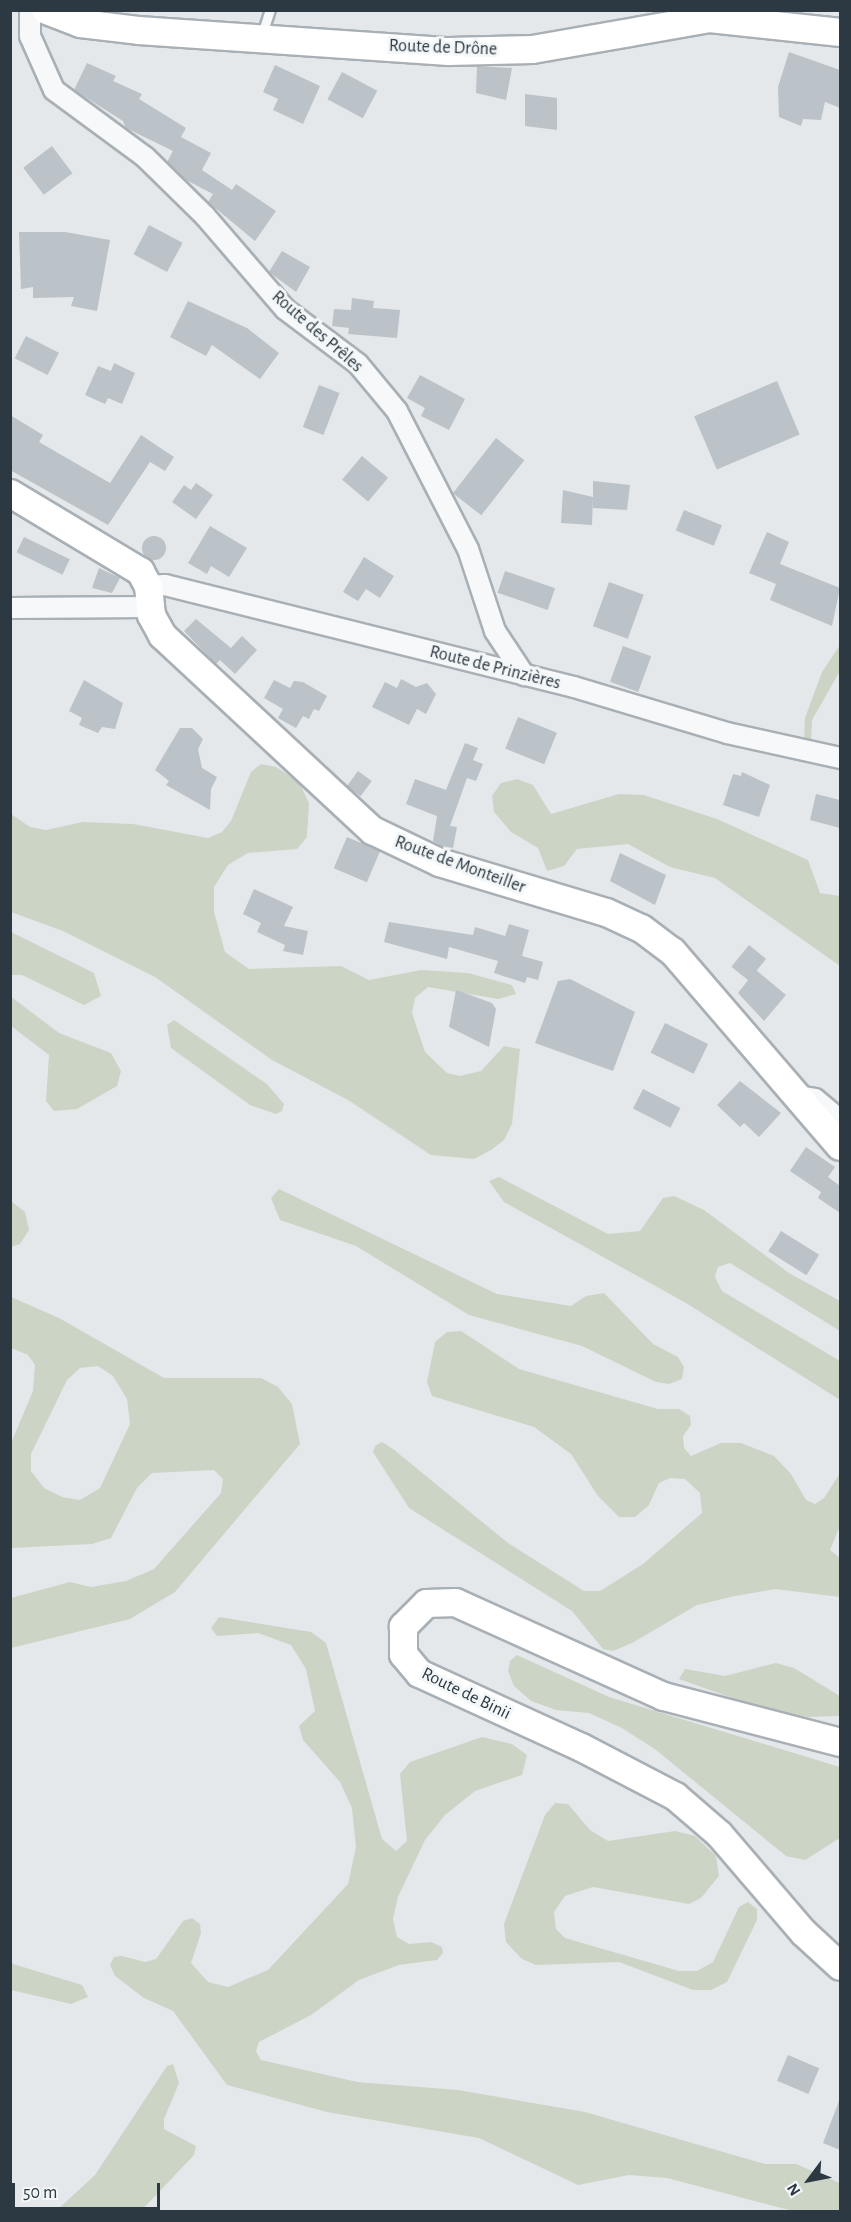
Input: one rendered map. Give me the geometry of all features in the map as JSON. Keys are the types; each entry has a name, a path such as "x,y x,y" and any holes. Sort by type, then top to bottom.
{"street":[{"name":"Route des Prêles","path":"30,10 28,29 54,90 145,157 204,216 285,309 358,364 397,411 468,549 495,631 524,675"},
{"name":"Route de Drône","path":"46,10 99,26 473,51 552,46 709,18 840,32"},
{"name":"Route de Monteiller","path":"10,493 127,561 149,596 153,622 168,642 363,822 421,855 606,912 641,928 688,966 840,1146"},
{"name":"Route de Prinzières","path":"10,608 149,596 165,585 524,675 726,733 840,758"},
{"name":"Route de Monteiller","path":"801,1098 815,1099 840,1120"},
{"name":"Route de Binii","path":"840,1742 663,1696 455,1602 426,1603 404,1626 404,1654 419,1673 581,1747 681,1801 718,1834 803,1932 840,1966"}],"lane":[{"path":"261,37 270,10"}],"shaded area":[{"path":"840,645 840,671 812,720 811,743 804,741 805,718 822,672"},
{"path":"261,764 276,767 299,782 309,803 307,837 297,849 248,853 228,865 214,887 214,912 225,952 249,969 341,966 369,980 421,970 468,973 512,985 516,994 498,999 428,987 415,998 412,1013 425,1052 447,1073 460,1076 481,1071 504,1046 520,1049 512,1124 504,1140 491,1150 474,1159 431,1155 348,1100 272,1060 155,977 63,931 11,912 11,814 30,827 46,830 83,822 133,824 208,838 222,832 231,821 251,772"},
{"path":"517,779 533,785 551,814 619,794 644,795 717,819 808,860 820,893 840,896 840,966 715,878 670,867 628,844 577,849 564,866 547,871 538,848 511,832 494,812 492,796 501,783"},
{"path":"11,932 94,973 101,996 84,1005 22,975 11,975"},
{"path":"10,996 59,1033 111,1053 121,1071 117,1086 77,1109 54,1111 46,1101 49,1055 11,1026"},
{"path":"174,1020 267,1084 284,1104 282,1111 276,1114 250,1105 171,1048 167,1025"},
{"path":"499,1177 608,1234 640,1231 663,1198 674,1196 704,1210 789,1273 840,1301 840,1331 730,1263 718,1267 715,1277 722,1291 840,1361 840,1400 686,1303 504,1202 489,1181"},
{"path":"279,1189 497,1294 571,1306 586,1296 604,1293 653,1344 678,1357 684,1367 682,1379 669,1384 656,1382 582,1346 469,1315 356,1246 280,1220 271,1198"},
{"path":"11,1201 25,1212 29,1230 20,1244 11,1247"},
{"path":"11,1297 59,1318 164,1378 261,1378 278,1387 292,1404 300,1444 175,1592 130,1619 11,1648 11,1598 70,1582 91,1587 126,1581 154,1569 221,1493 223,1479 214,1470 152,1473 137,1488 111,1538 92,1544 11,1548 11,1443 33,1391 35,1365 28,1355 11,1348","holes":["98,1366 113,1376 127,1399 130,1424 100,1488 80,1500 62,1497 44,1488 31,1471 31,1454 67,1380 80,1368"]},
{"path":"461,1331 519,1369 658,1409 679,1409 690,1416 691,1425 683,1436 684,1448 691,1456 721,1443 741,1443 774,1456 791,1474 806,1500 815,1504 824,1498 840,1473 840,1526 830,1550 840,1558 840,1597 775,1589 735,1596 697,1605 632,1643 613,1651 603,1649 572,1611 409,1508 373,1452 375,1446 382,1442 393,1449 508,1543 584,1591 600,1591 643,1564 702,1513 700,1493 685,1479 670,1478 659,1483 649,1505 635,1517 619,1517 598,1496 571,1454 534,1427 432,1396 427,1382 435,1342 447,1332"},
{"path":"219,1617 311,1632 326,1643 382,1839 396,1851 407,1841 400,1774 410,1762 482,1737 512,1744 527,1755 522,1775 475,1791 445,1815 425,1840 398,1897 393,1919 397,1937 409,1944 431,1942 442,1947 443,1953 437,1960 399,1965 359,1980 311,2015 259,2042 256,2051 261,2060 357,2082 458,2090 585,2112 765,2164 796,2164 840,2183 840,2211 793,2211 667,2178 629,2175 578,2185 479,2138 327,2112 227,2085 173,2011 144,1998 115,1976 110,1965 114,1957 122,1956 145,1962 156,1959 183,1921 192,1918 200,1924 201,1933 191,1963 208,1982 228,1987 268,1970 348,1884 356,1847 352,1808 340,1782 303,1740 299,1726 315,1711 306,1669 291,1645 258,1633 217,1636 211,1628"},
{"path":"517,1655 609,1697 840,1767 840,1838 805,1860 786,1856 656,1750 622,1728 589,1713 556,1710 531,1701 514,1686 508,1671 510,1661"},
{"path":"776,1663 794,1668 840,1696 840,1716 808,1717 752,1705 679,1679 685,1669 725,1676"},
{"path":"555,1803 568,1804 590,1830 608,1841 675,1831 695,1836 716,1856 719,1876 701,1898 689,1904 593,1887 565,1896 554,1912 556,1929 565,1938 679,1971 697,1971 713,1962 739,1907 748,1902 757,1909 757,1920 727,1982 711,1990 693,1990 619,1962 536,1965 522,1959 506,1942 504,1924 545,1815"},
{"path":"10,1963 82,1985 88,1997 71,2004 11,1990"},
{"path":"173,2064 179,2083 164,2119 164,2129 196,2146 194,2155 141,2211 56,2211 95,2175 167,2066"}],"building":[{"path":"789,52 840,70 840,108 825,102 821,120 803,119 801,126 779,117 778,87"},
{"path":"87,63 116,76 113,81 142,94 139,99 186,128 181,137 211,153 202,170 232,190 236,184 276,211 255,241 208,202 213,194 184,179 167,162 173,151 126,128 123,121 74,90"},
{"path":"275,65 320,86 303,124 273,110 278,99 263,92"},
{"path":"477,66 512,68 506,100 476,93"},
{"path":"342,72 377,91 363,118 327,99"},
{"path":"525,94 557,98 557,130 525,126"},
{"path":"52,146 72,173 44,195 23,168"},
{"path":"149,225 183,243 167,272 134,254"},
{"path":"19,232 65,232 110,240 97,311 71,306 74,297 33,298 33,287 21,289"},
{"path":"282,251 310,267 296,292 269,272"},
{"path":"352,298 374,301 373,308 400,310 397,338 348,334 349,328 332,326 334,309 351,310"},
{"path":"188,301 247,328 279,353 260,379 212,345 206,356 170,337"},
{"path":"26,336 59,353 48,375 15,358"},
{"path":"114,363 135,373 122,404 108,398 105,404 85,395 98,366 111,371"},
{"path":"420,375 465,399 449,430 421,416 425,408 407,398"},
{"path":"777,381 800,434 717,470 694,416"},
{"path":"319,385 340,393 323,435 303,427"},
{"path":"10,415 43,435 39,442 110,483 141,435 174,457 165,471 150,462 108,525 10,470"},
{"path":"496,438 524,460 481,515 453,493"},
{"path":"362,456 388,478 368,502 342,480"},
{"path":"593,481 630,485 627,510 593,508 593,498 592,525 561,523 563,490 593,497"},
{"path":"196,483 213,495 196,519 172,502 184,485 191,490"},
{"path":"684,510 722,525 714,546 676,530"},
{"path":"210,526 247,548 229,577 211,566 207,574 188,563"},
{"path":"767,532 789,542 780,564 840,588 832,626 770,600 776,584 749,573"},
{"path":"154,536 159,537 165,543 165,553 159,559 154,560 149,559 143,553 142,548 143,543 149,537"},
{"path":"24,537 70,559 62,575 17,552"},
{"path":"364,557 394,576 380,598 366,589 358,601 343,592"},
{"path":"99,568 120,578 112,593 92,588"},
{"path":"505,571 555,588 548,610 498,593"},
{"path":"609,582 644,595 628,639 593,626"},
{"path":"196,619 231,648 242,636 257,650 235,674 220,660 216,664 184,631"},
{"path":"623,646 651,656 638,692 610,682"},
{"path":"401,679 416,687 427,683 436,694 426,714 417,709 409,725 372,707 385,682 397,688"},
{"path":"84,680 123,703 115,729 102,727 98,733 79,725 82,718 69,711"},
{"path":"274,680 290,688 294,681 303,682 327,696 319,711 314,709 309,719 303,716 296,728 278,718 283,709 264,698"},
{"path":"518,717 557,733 544,764 505,749"},
{"path":"180,728 192,728 203,739 198,749 202,768 217,777 211,789 210,810 166,785 169,781 155,770"},
{"path":"465,743 478,748 473,760 483,764 476,781 467,778 450,826 457,827 453,848 433,841 437,816 406,804 415,779 446,790"},
{"path":"358,771 372,781 361,796 347,786"},
{"path":"742,772 770,785 759,817 723,805 733,774 741,776"},
{"path":"816,794 840,800 840,828 810,820"},
{"path":"347,837 380,851 367,882 334,868"},
{"path":"620,853 666,875 655,905 610,881"},
{"path":"254,889 293,907 284,926 308,931 303,955 283,951 285,945 257,932 261,923 243,914"},
{"path":"389,922 473,935 475,927 505,936 509,924 529,930 522,956 543,962 538,980 527,977 525,983 494,973 498,961 449,947 447,959 384,942"},
{"path":"749,945 766,959 748,981 731,967"},
{"path":"756,970 786,995 764,1021 738,993"},
{"path":"570,979 635,1012 613,1071 535,1043 558,981"},
{"path":"456,990 492,1003 496,1009 489,1047 449,1027"},
{"path":"665,1023 708,1044 694,1074 651,1053"},
{"path":"740,1081 781,1113 759,1137 744,1123 740,1127 717,1105"},
{"path":"643,1089 680,1108 670,1128 633,1109"},
{"path":"806,1147 835,1167 828,1177 840,1186 840,1213 818,1198 821,1192 790,1171"},
{"path":"781,1231 819,1255 806,1275 768,1251"},
{"path":"788,2055 819,2068 808,2094 777,2081"},
{"path":"840,2101 840,2150 823,2143"}]}
